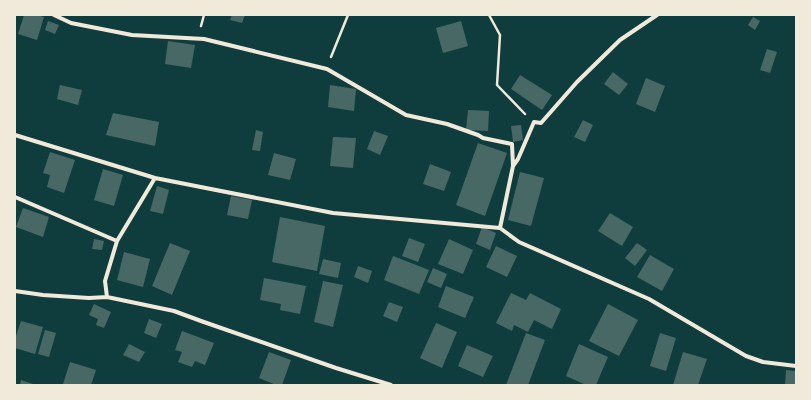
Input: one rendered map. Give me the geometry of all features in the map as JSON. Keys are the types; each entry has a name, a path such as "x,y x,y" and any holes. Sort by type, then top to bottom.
{"street":[{"path":"54,15 71,23 132,35 204,39 327,69 406,115 447,124 483,138 512,144 513,166 500,228"},
{"path":"513,166 518,159 534,122 541,123 577,82 620,40 657,15"},
{"path":"15,135 155,178 333,214 500,228 519,242 649,300 746,356 763,362 796,366"},
{"path":"107,297 105,281 117,241 155,178"},
{"path":"15,197 117,241"},
{"path":"15,291 51,296 89,298 107,297 174,310 201,321 336,368 391,385"}],"path":[{"path":"327,69 348,15"},
{"path":"488,15 500,35 497,85 534,122"}],"building":[{"path":"24,15 37,15 44,17 37,40 18,34"},
{"path":"232,15 245,15 242,23 230,20"},
{"path":"753,17 760,21 755,30 748,25"},
{"path":"48,21 59,25 55,34 45,30"},
{"path":"461,21 468,46 443,53 436,28"},
{"path":"168,41 195,45 191,68 165,64"},
{"path":"767,49 777,52 770,73 760,70"},
{"path":"613,72 628,84 619,95 604,84"},
{"path":"520,75 552,95 542,110 511,89"},
{"path":"646,78 665,86 655,112 636,104"},
{"path":"60,85 82,90 78,105 57,99"},
{"path":"330,85 356,89 354,111 328,107"},
{"path":"468,110 489,111 488,131 466,130"},
{"path":"113,113 159,122 155,146 106,135"},
{"path":"583,120 593,125 585,142 574,137"},
{"path":"521,125 523,140 513,142 511,126"},
{"path":"256,130 263,132 260,151 252,150"},
{"path":"374,131 388,136 380,155 367,149"},
{"path":"333,137 356,138 353,168 330,166"},
{"path":"478,143 507,153 485,216 456,205"},
{"path":"50,152 75,160 64,193 47,187 50,175 43,173"},
{"path":"274,153 296,159 290,180 268,175"},
{"path":"430,164 451,172 444,191 423,184"},
{"path":"103,169 123,175 114,206 94,200"},
{"path":"520,172 544,178 531,226 508,220"},
{"path":"157,186 169,190 163,214 150,211"},
{"path":"231,196 252,200 248,219 227,215"},
{"path":"23,208 49,217 43,237 16,227"},
{"path":"610,213 633,227 622,246 598,231"},
{"path":"280,217 325,226 317,271 272,262"},
{"path":"482,227 496,233 490,250 476,244"},
{"path":"409,238 425,244 418,262 402,256"},
{"path":"94,239 104,241 102,250 92,249"},
{"path":"449,239 473,250 463,274 438,264"},
{"path":"170,243 190,251 172,295 152,286"},
{"path":"637,243 647,250 635,266 625,258"},
{"path":"496,246 517,256 507,277 486,267"},
{"path":"124,252 150,259 143,287 117,280"},
{"path":"650,255 674,269 662,291 637,277"},
{"path":"393,256 429,270 419,294 384,280"},
{"path":"323,259 341,263 338,278 319,274"},
{"path":"358,266 372,271 368,283 354,277"},
{"path":"433,268 447,274 441,288 427,282"},
{"path":"264,278 306,286 300,314 280,310 281,304 260,300"},
{"path":"323,281 343,285 333,327 314,322"},
{"path":"446,286 474,297 465,318 438,307"},
{"path":"511,293 526,300 530,293 561,309 552,329 534,320 528,332 514,325 512,331 496,323"},
{"path":"389,302 403,307 397,322 383,316"},
{"path":"94,304 111,312 104,328 96,325 98,319 89,315"},
{"path":"608,304 638,320 619,356 589,341"},
{"path":"149,319 162,324 156,338 144,333"},
{"path":"21,321 43,327 35,354 15,348 15,339"},
{"path":"436,323 457,332 442,368 420,358"},
{"path":"45,330 56,333 49,357 38,354"},
{"path":"182,331 214,343 205,365 195,361 192,367 178,362 182,352 175,350"},
{"path":"526,333 545,340 528,385 506,385"},
{"path":"660,333 676,338 666,371 650,366"},
{"path":"129,344 145,352 139,362 123,355"},
{"path":"579,344 608,357 596,385 586,385 566,376"},
{"path":"467,345 493,356 483,377 458,366"},
{"path":"269,352 291,360 282,385 276,385 259,378"},
{"path":"683,352 707,359 698,385 673,385"},
{"path":"70,362 96,370 91,385 63,384"},
{"path":"786,370 796,371 796,385 785,385"},
{"path":"21,380 36,385 20,385"}]}
